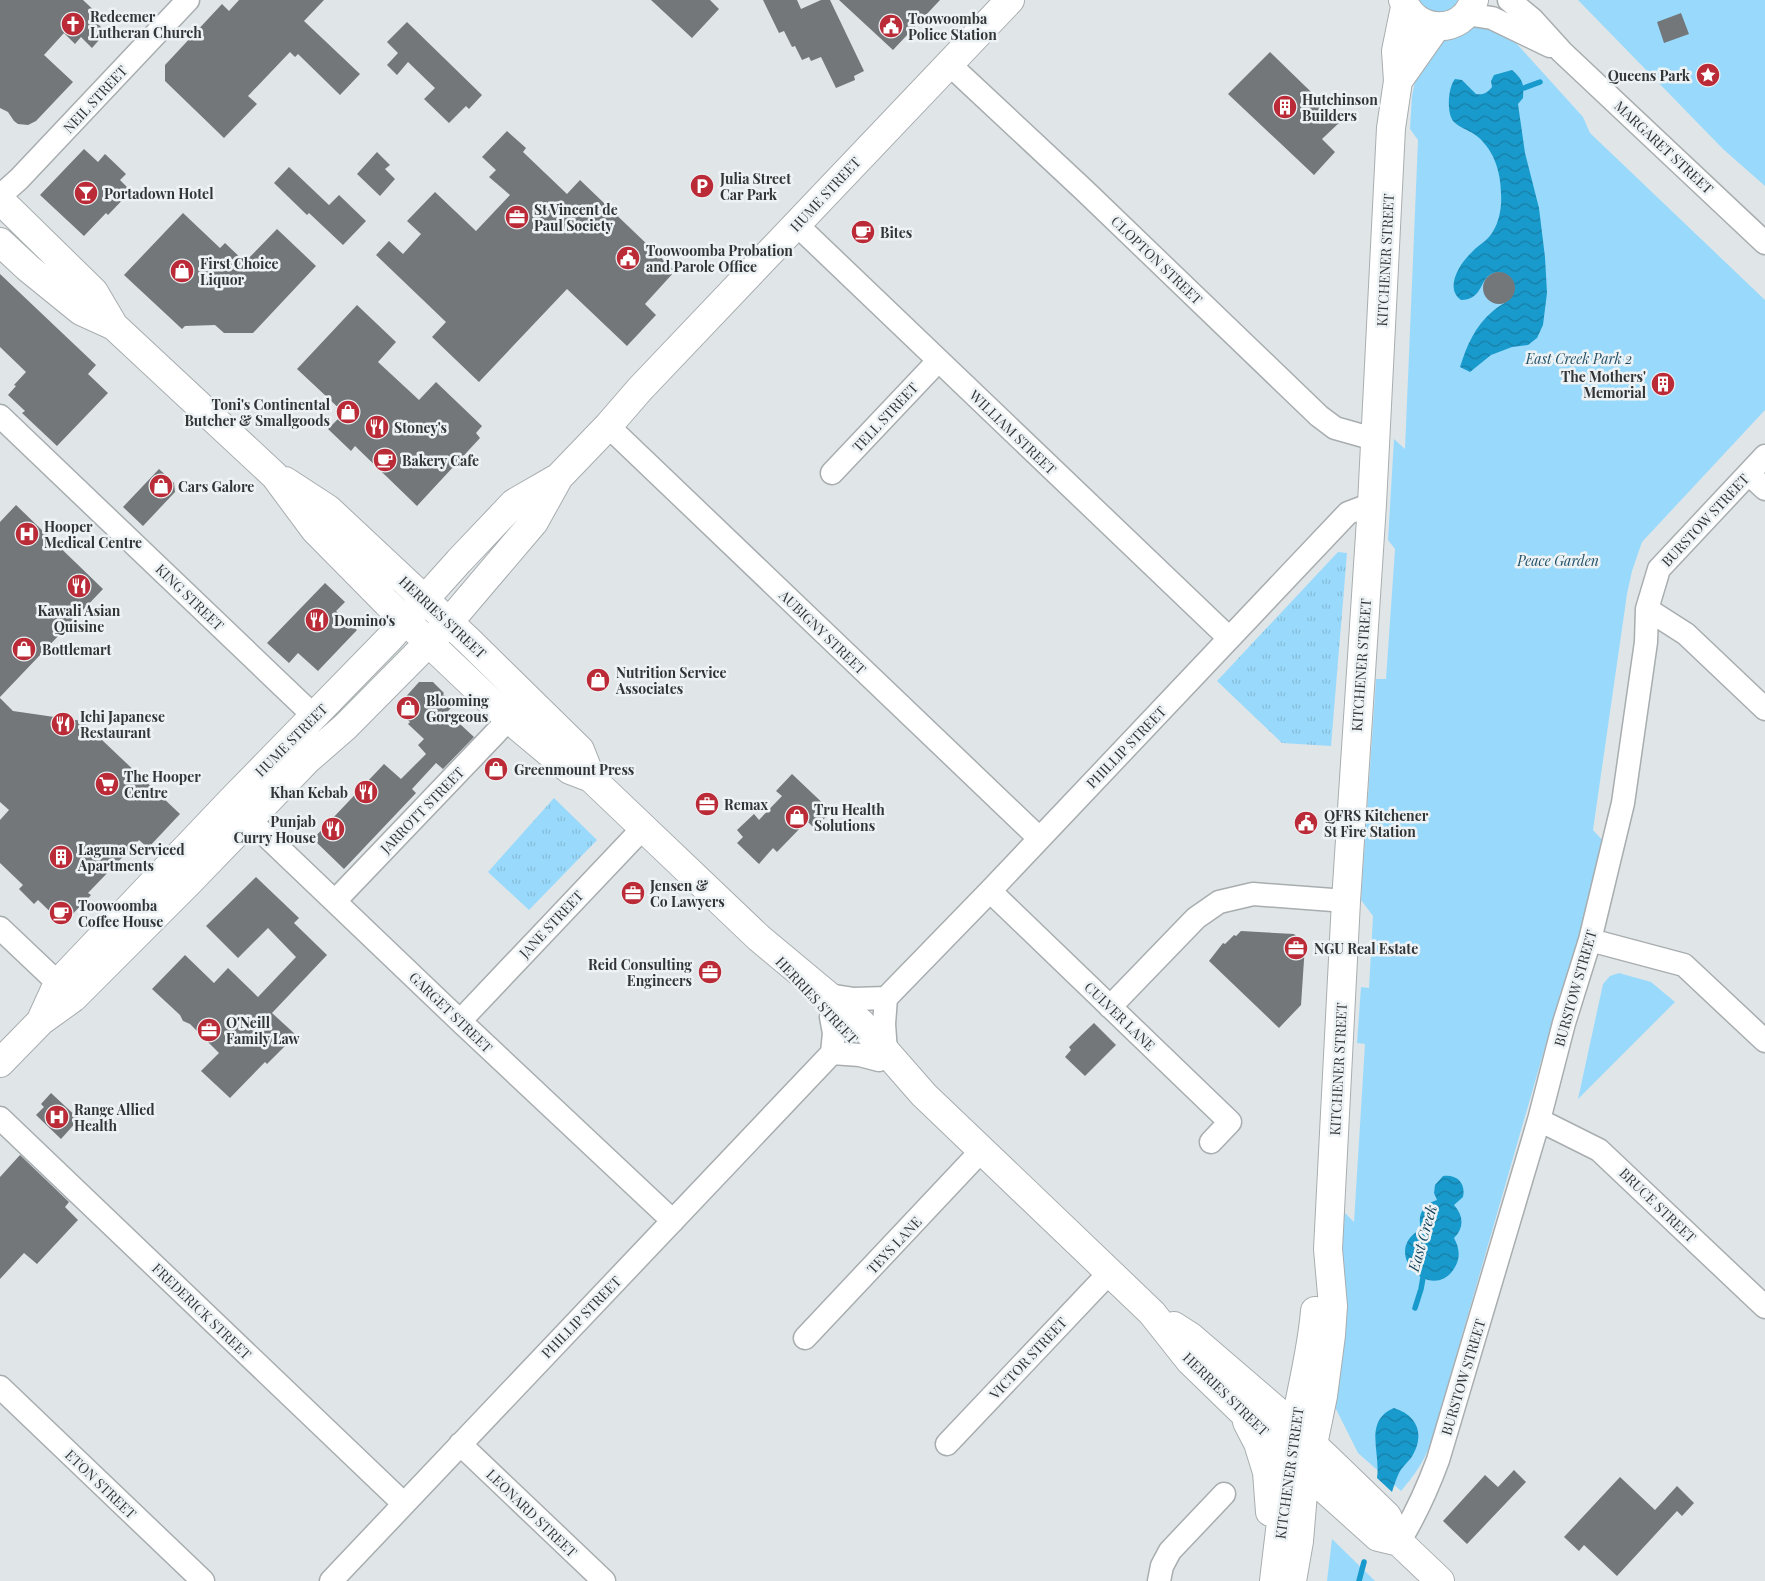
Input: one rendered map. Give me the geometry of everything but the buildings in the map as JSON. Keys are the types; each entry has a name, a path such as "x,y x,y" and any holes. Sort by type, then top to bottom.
{"main road":[{"name":"HUME STREET","path":"0,1063 41,1021 73,998 250,821 307,760 337,735 429,642 534,522 560,477 640,389 1010,0"},
{"path":"1404,4 1413,17 1424,24 1436,26 1447,26 1458,21 1470,7"},
{"name":"KITCHENER STREET","path":"1273,1581 1301,1451 1323,1396 1331,1335 1333,1306 1328,1249 1346,901 1372,504 1391,128 1398,81 1396,51 1404,4"},
{"name":"KITCHENER STREET","path":"1398,81 1436,26"},
{"name":"HERRIES STREET","path":"0,198 94,292 114,326 275,476 314,530 406,621 509,719 570,770 590,778 829,1006 848,1037 882,1056 1152,1312 1190,1361 1233,1401 1387,1516 1399,1542 1440,1581"},
{"name":"HERRIES STREET","path":"0,242 28,268 81,310 114,326"},
{"name":"HERRIES STREET","path":"275,476 293,485 328,509 448,622 580,750 590,778"},
{"name":"HUME STREET","path":"41,1021 58,983 406,621 514,503 560,477"},
{"name":"HERRIES STREET","path":"1152,1312 1191,1337 1301,1451"},
{"path":"1233,1401 1246,1419 1258,1443 1267,1472 1273,1581"},
{"name":"KITCHENER STREET","path":"1292,1581 1301,1451"}],"street":[{"name":"NEIL STREET","path":"0,198 188,0"},
{"name":"MARGARET STREET","path":"1509,0 1532,19 1562,52 1765,243"},
{"name":"MARGARET STREET","path":"1470,7 1484,16 1499,20 1562,52"},
{"name":"CLOPTON STREET","path":"949,64 1084,190 1319,416 1335,428 1374,439"},
{"name":"WILLIAM STREET","path":"797,225 1229,638"},
{"name":"TELL STREET","path":"832,473 938,361"},
{"name":"KING STREET","path":"0,416 314,716"},
{"name":"AUBIGNY STREET","path":"608,426 1039,838"},
{"name":"BURSTOW STREET","path":"1399,1542 1426,1494 1438,1460 1539,1120 1564,1023 1590,940 1623,803 1646,642 1647,609 1659,569 1765,456"},
{"path":"1749,474 1765,489"},
{"name":"PHILLIP STREET","path":"886,998 1348,514 1372,504"},
{"path":"1647,609 1686,634 1765,709"},
{"name":"JARROTT STREET","path":"335,901 509,719"},
{"name":"GARGET STREET","path":"230,802 673,1220"},
{"name":"JANE STREET","path":"460,1021 643,828"},
{"name":"CULVER LANE","path":"990,891 1230,1122 1211,1142"},
{"path":"1110,1007 1196,918 1219,902 1253,894 1346,901"},
{"path":"0,928 58,983"},
{"path":"1590,940 1684,965 1765,1041"},
{"path":"886,998 882,1056 832,1054 834,1033 829,1006 854,999 886,998"},
{"name":"PHILLIP STREET","path":"331,1581 832,1054"},
{"name":"FREDERICK STREET","path":"0,1118 404,1504"},
{"name":"BRUCE STREET","path":"1539,1120 1599,1150 1765,1308"},
{"name":"TEYS LANE","path":"805,1338 982,1150"},
{"name":"VICTOR STREET","path":"947,1444 1110,1272"},
{"name":"ETON STREET","path":"0,1387 203,1581"},
{"name":"LEONARD STREET","path":"460,1444 604,1581"},
{"path":"1159,1581 1162,1566 1170,1551 1224,1494"}],"green space":[{"path":"1415,0 1458,0 1449,10 1436,13 1425,10"},
{"name":"Queens Park","path":"1578,0 1765,0 1765,186 1723,149"},
{"name":"East Creek Park 2","path":"1469,25 1506,32 1583,117 1590,133 1765,300 1765,410 1642,542 1632,571 1627,594 1593,830 1605,843 1583,925 1560,995 1431,1443 1418,1468 1401,1491 1358,1453 1332,1401 1342,1210 1354,1222 1365,1044 1357,1043 1361,987 1369,988 1373,916 1361,900 1376,679 1386,679 1395,549 1388,540 1394,439 1405,449 1418,140 1410,129 1412,96 1417,72 1429,48"},
{"path":"1338,552 1347,553 1331,746 1282,743 1217,681"},
{"path":"554,798 597,840 529,910 488,872"},
{"path":"1619,973 1651,982 1675,1002 1578,1099 1603,984 1610,976"},
{"path":"1332,1539 1375,1581 1327,1581"}],"water":[{"path":"1512,70 1521,79 1523,85 1523,98 1518,104 1525,153 1539,208 1545,257 1547,293 1543,325 1537,338 1528,345 1512,347 1491,355 1470,372 1460,367 1472,336 1481,323 1495,309 1512,297 1514,285 1507,275 1494,273 1489,275 1478,293 1474,296 1461,300 1456,295 1454,282 1463,262 1489,237 1495,227 1500,211 1501,185 1495,160 1481,139 1458,125 1451,118 1449,94 1455,79 1462,80 1476,94 1481,94 1487,92 1492,87 1491,81 1494,75"},
{"path":"1443,1176 1452,1176 1462,1184 1463,1197 1454,1205 1460,1213 1462,1222 1460,1230 1454,1238 1459,1252 1457,1263 1445,1278 1434,1281 1423,1278 1414,1271 1407,1261 1405,1250 1409,1239 1421,1229 1420,1219 1422,1211 1428,1204 1437,1200 1434,1193 1435,1185"},
{"path":"1394,1408 1409,1416 1414,1422 1417,1428 1418,1442 1411,1458 1399,1473 1392,1492 1377,1478 1375,1438 1379,1421"}],"waterway":[{"name":"East Creek","path":"1524,88 1540,82"},
{"name":"East Creek","path":"1415,1308 1424,1272"},
{"name":"East Creek","path":"1359,1581 1364,1562"}],"place":[{"name":"Redeemer Lutheran Church","path":"73,24"},
{"name":"Toowoomba Police Station","path":"891,26"},
{"name":"Queens Park","path":"1708,75"},
{"name":"Hutchinson Builders","path":"1285,107"},
{"name":"Julia Street Car Park","path":"702,186"},
{"name":"Portadown Hotel","path":"86,193"},
{"name":"St Vincent de Paul Society","path":"517,217"},
{"name":"Bites","path":"863,232"},
{"name":"Toowoomba Probation and Parole Office","path":"628,258"},
{"name":"First Choice Liquor","path":"182,271"},
{"name":"The Mothers' Memorial","path":"1663,384"},
{"name":"Toni's Continental Butcher & Smallgoods","path":"348,412"},
{"name":"Stoney's","path":"377,427"},
{"name":"Bakery Cafe","path":"385,460"},
{"name":"Cars Galore","path":"161,486"},
{"name":"Hooper Medical Centre","path":"27,534"},
{"name":"Kawali Asian Quisine","path":"79,586"},
{"name":"Domino's","path":"317,620"},
{"name":"Bottlemart","path":"24,649"},
{"name":"Nutrition Service Associates","path":"598,680"},
{"name":"Blooming Gorgeous","path":"408,708"},
{"name":"Ichi Japanese Restaurant","path":"63,724"},
{"name":"Greenmount Press","path":"496,769"},
{"name":"The Hooper Centre","path":"107,784"},
{"name":"Khan Kebab","path":"366,792"},
{"name":"Remax","path":"707,804"},
{"name":"Tru Health Solutions","path":"797,817"},
{"name":"QFRS Kitchener St Fire Station","path":"1306,823"},
{"name":"Punjab Curry House","path":"333,829"},
{"name":"Laguna Serviced Apartments","path":"61,857"},
{"name":"Jensen & Co Lawyers","path":"633,893"},
{"name":"Toowoomba Coffee House","path":"61,913"},
{"name":"NGU Real Estate","path":"1296,948"},
{"name":"Reid Consulting Engineers","path":"710,972"},
{"name":"O'Neill Family Law","path":"209,1030"},
{"name":"Range Allied Health","path":"57,1117"}],"park label":[{"name":"Peace Garden","path":"1558,560"}]}
